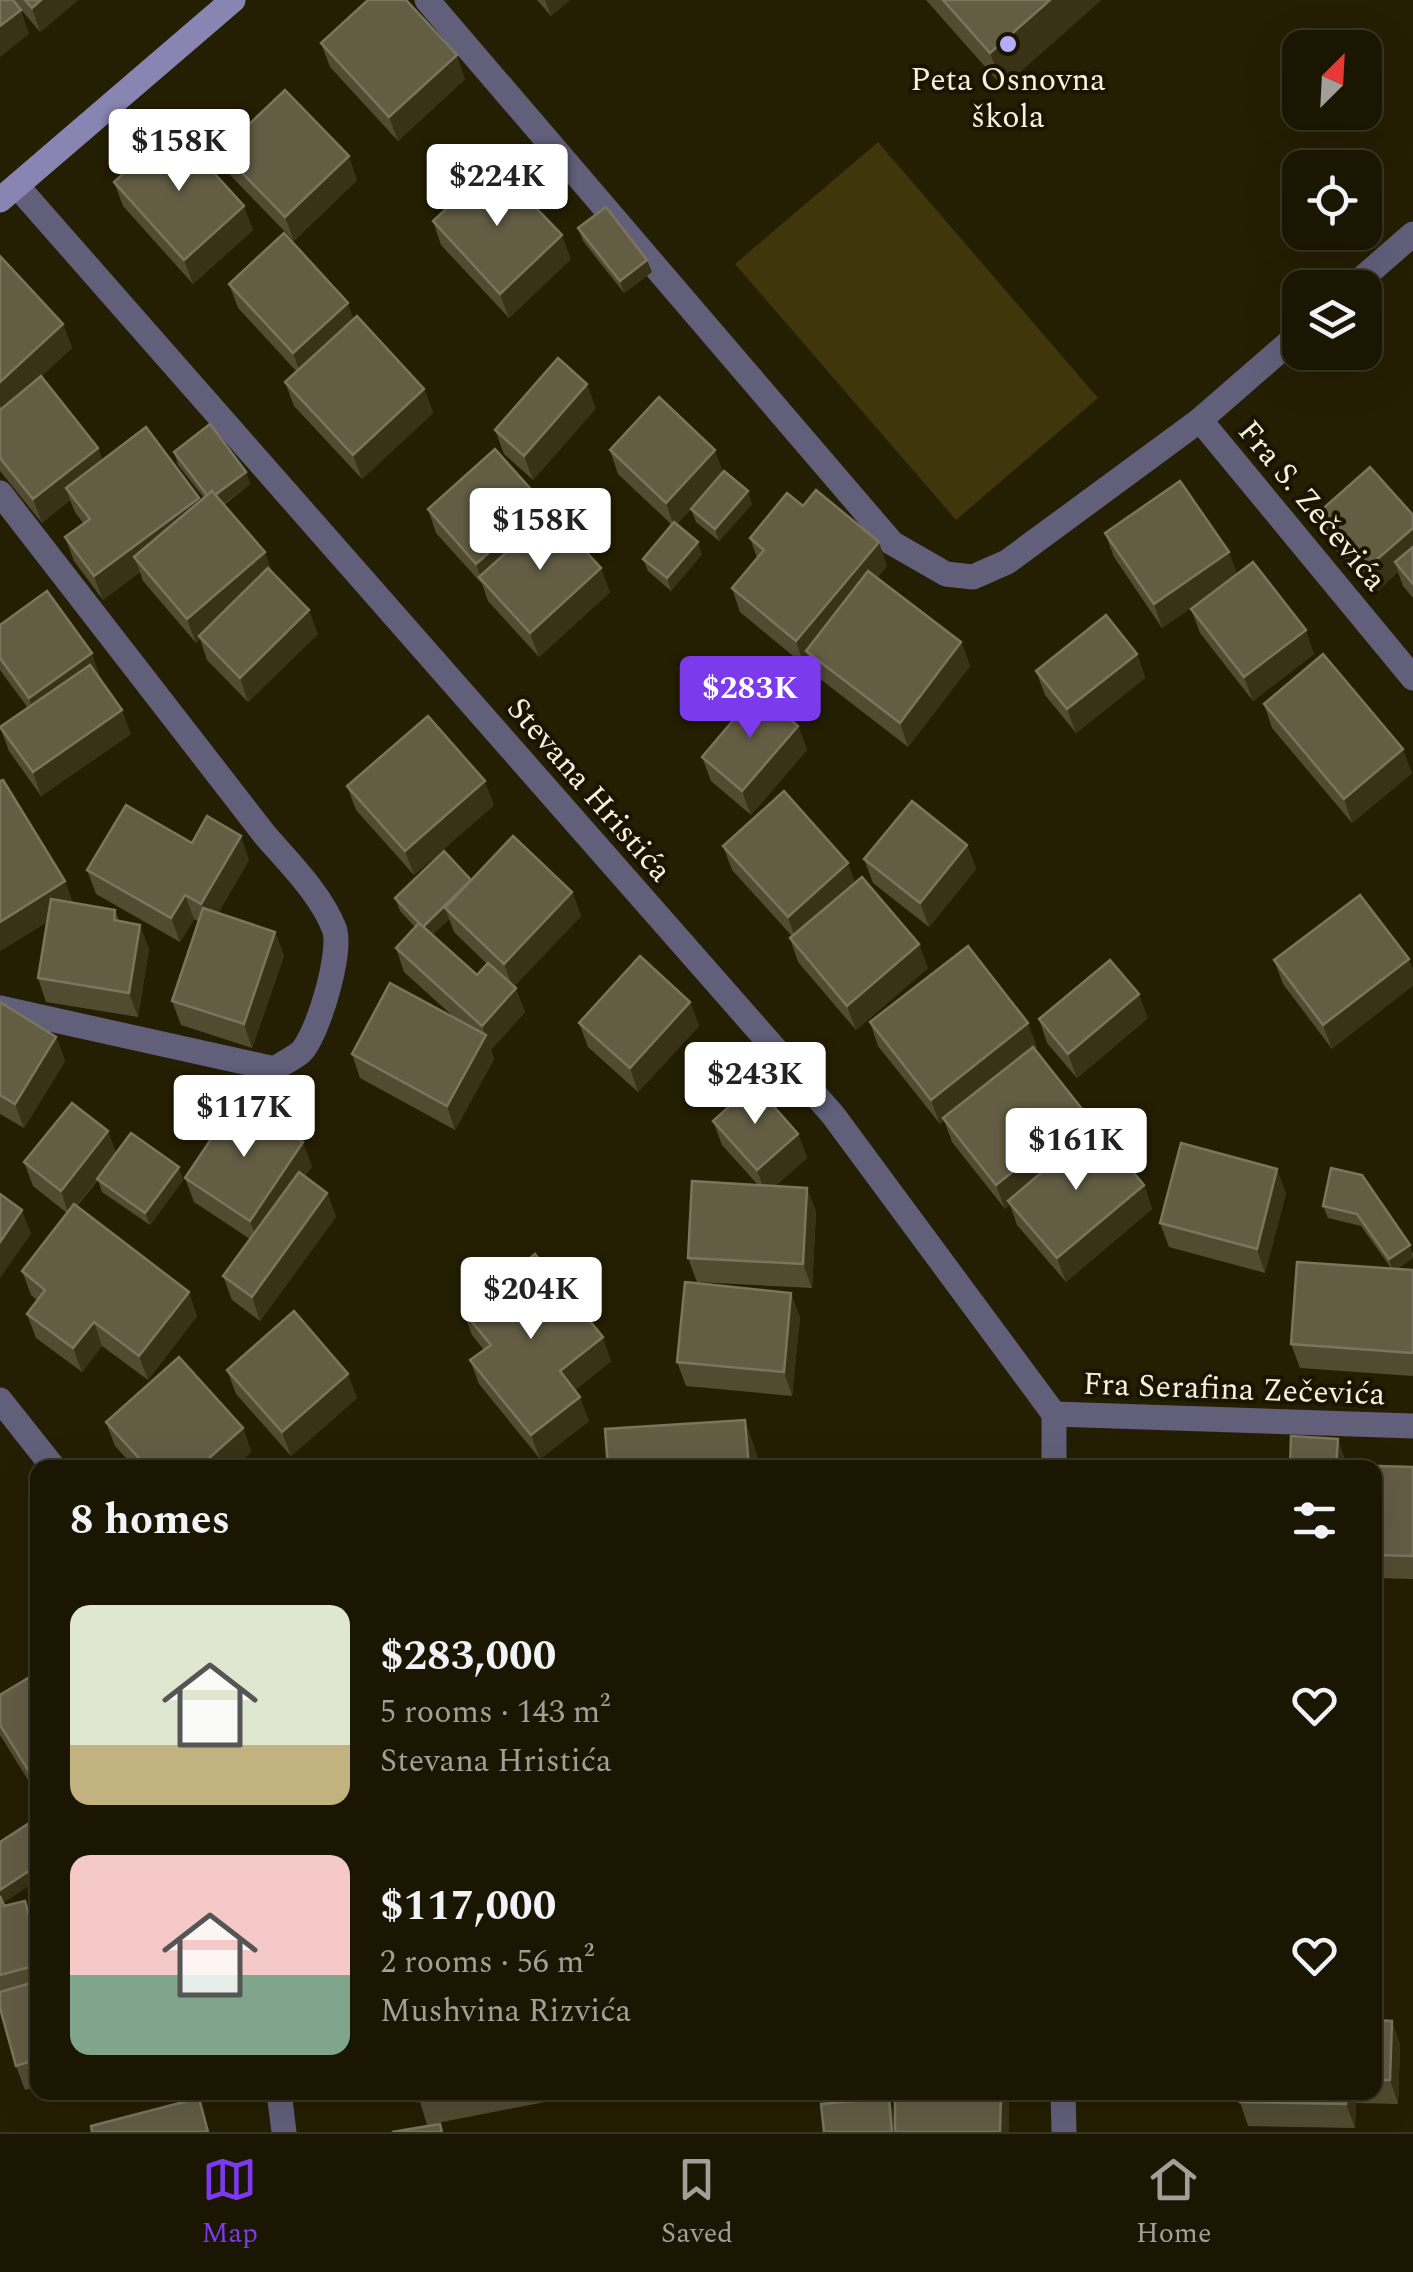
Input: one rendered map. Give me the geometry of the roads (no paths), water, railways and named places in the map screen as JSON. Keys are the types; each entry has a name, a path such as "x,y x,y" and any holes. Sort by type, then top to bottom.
{"street":[{"path":"9,193 233,0"},
{"path":"427,0 892,544 946,574 973,577 1007,562 1200,420 1282,348"},
{"name":"Stevana Hristića","path":"9,193 832,1115 1054,1414"},
{"path":"1372,270 1413,234"},
{"name":"Fra S. Zečevića","path":"1200,420 1413,678"},
{"path":"0,493 307,884 336,930 320,1016 302,1050 275,1068 0,1008"},
{"path":"0,1400 48,1460"},
{"path":"1054,1414 1054,1460"},
{"name":"Fra Serafina Zečevića","path":"1054,1414 1413,1426"},
{"path":"280,2100 284,2132"},
{"path":"1063,2100 1064,2132"}],"place":[{"name":"Peta Osnovna škola","path":"1008,44"}]}
